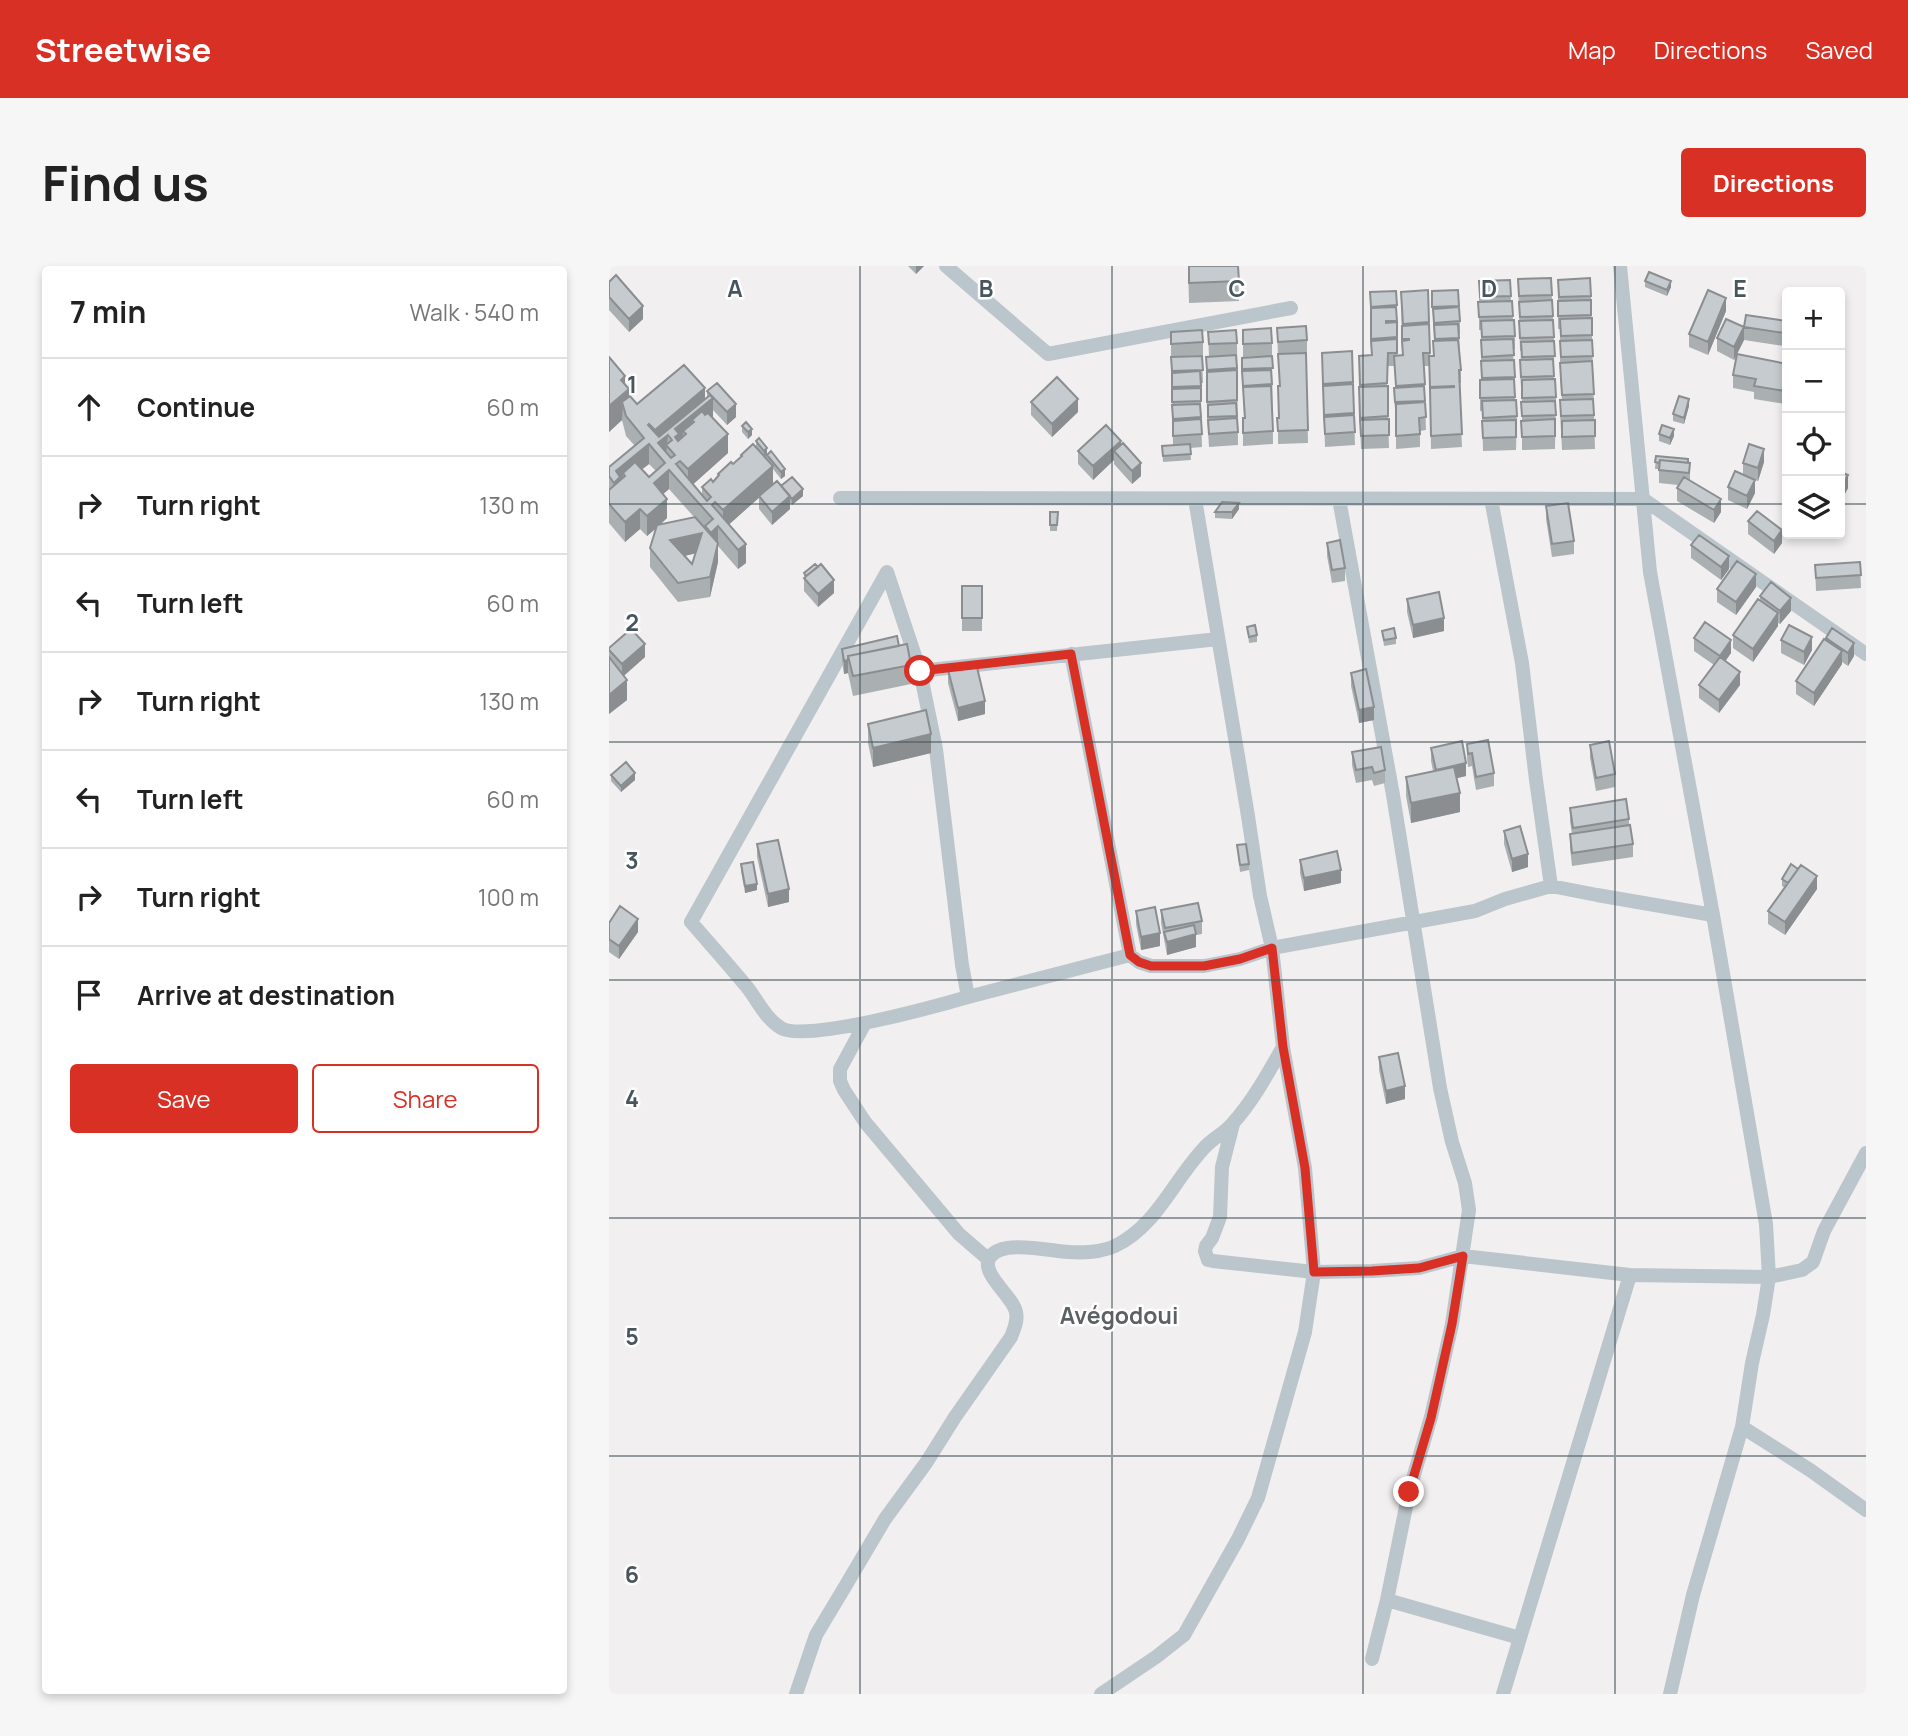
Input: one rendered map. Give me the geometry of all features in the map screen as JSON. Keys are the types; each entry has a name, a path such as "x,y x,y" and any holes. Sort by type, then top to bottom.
{"street":[{"path":"946,266 1048,354 1291,308"},
{"path":"1620,266 1650,572 1766,1224 1769,1277 1742,1427 1693,1595 1670,1694"},
{"path":"840,498 1643,499 1866,654"},
{"path":"1101,1694 1157,1657 1184,1635 1238,1539 1258,1498 1305,1332 1314,1272 1305,1168 1283,1047 1272,948 1260,897 1195,499"},
{"path":"1339,499 1393,795 1440,1088 1452,1142 1465,1183 1469,1210 1452,1324 1431,1418 1409,1492 1372,1659"},
{"path":"1491,499 1522,663 1551,886"},
{"path":"968,997 936,749 920,671 887,572 691,922 747,988 770,1021 784,1030 800,1031 865,1023 968,997 1130,955"},
{"path":"920,671 1218,639"},
{"path":"1071,654 1130,955 1139,962 1151,966 1204,966 1240,959 1272,948 1475,911 1551,886 1713,915"},
{"path":"796,1694 816,1635 846,1584 885,1519 926,1464 955,1417 1011,1338 1016,1324 1016,1308 993,1279 988,1259 950,1224 865,1122 844,1090 840,1082 840,1069 865,1023"},
{"path":"988,1259 1002,1249 1099,1251 1114,1247 1130,1236 1152,1217 1205,1147 1233,1124 1258,1090 1283,1047"},
{"path":"1233,1124 1222,1167 1220,1217 1206,1246 1208,1260 1314,1272 1419,1268 1463,1256 1630,1275 1769,1277 1802,1270 1813,1262 1824,1231 1866,1153"},
{"path":"1503,1694 1630,1275"},
{"path":"1742,1427 1866,1510"},
{"path":"1387,1600 1520,1638"}],"building":[{"path":"1189,266 1238,266 1239,281 1189,283"},
{"path":"1649,272 1671,281 1667,290 1645,281"},
{"path":"616,275 643,306 629,319 609,297 609,282"},
{"path":"1551,278 1552,295 1519,296 1518,279"},
{"path":"1590,278 1591,296 1559,297 1558,280"},
{"path":"1510,280 1511,296 1480,297 1479,281"},
{"path":"1428,290 1429,322 1403,324 1401,292"},
{"path":"1458,290 1459,306 1432,307 1432,291"},
{"path":"1708,290 1726,298 1708,342 1689,334"},
{"path":"1396,291 1397,305 1371,307 1370,292"},
{"path":"1552,300 1553,316 1520,317 1519,302"},
{"path":"1591,300 1591,315 1558,316 1558,301"},
{"path":"1512,301 1513,316 1479,317 1478,302"},
{"path":"1396,307 1397,321 1386,323 1397,322 1397,337 1371,339 1371,308"},
{"path":"1459,307 1460,321 1434,323 1433,309"},
{"path":"1746,315 1782,320 1782,333 1744,327"},
{"path":"1592,318 1592,335 1561,336 1560,319"},
{"path":"1726,319 1744,327 1734,347 1717,338"},
{"path":"1514,320 1515,336 1482,337 1481,321"},
{"path":"1553,320 1554,337 1520,338 1519,321"},
{"path":"1429,324 1430,353 1423,353 1425,384 1396,386 1394,356 1403,355 1402,341 1409,340 1402,339 1402,326"},
{"path":"1458,324 1459,338 1435,339 1434,325"},
{"path":"1306,326 1307,340 1278,342 1277,328"},
{"path":"1271,328 1272,343 1243,344 1243,330"},
{"path":"1202,330 1203,342 1171,344 1171,332"},
{"path":"1236,330 1237,343 1209,344 1208,332"},
{"path":"1397,339 1397,353 1388,353 1387,383 1360,385 1359,356 1372,355 1371,341"},
{"path":"1513,339 1514,355 1482,357 1481,340"},
{"path":"1458,340 1462,434 1431,436 1430,388 1454,387 1430,387 1429,356 1434,356 1433,341"},
{"path":"1592,340 1593,356 1561,357 1560,341"},
{"path":"1554,341 1555,356 1522,357 1521,342"},
{"path":"1352,351 1353,382 1323,384 1322,353"},
{"path":"1306,353 1308,430 1278,431 1278,354"},
{"path":"1737,354 1782,363 1782,391 1754,386 1756,379 1733,375"},
{"path":"1236,355 1237,368 1207,370 1206,357"},
{"path":"1202,356 1203,370 1172,371 1171,357"},
{"path":"1272,356 1273,368 1242,369 1242,358"},
{"path":"609,357 625,376 621,380 629,389 609,406"},
{"path":"1553,359 1554,376 1521,377 1520,360"},
{"path":"1514,360 1515,377 1482,378 1481,361"},
{"path":"1592,361 1594,394 1562,395 1560,363"},
{"path":"684,365 705,388 655,430 648,425 659,437 710,395 713,398 675,429 679,434 675,437 678,441 686,434 683,431 702,411 705,415 708,413 728,434 688,469 680,461 676,464 707,501 711,497 702,487 711,479 713,482 718,474 731,462 733,464 753,444 773,466 723,510 715,502 712,505 746,544 738,550 718,526 711,533 705,526 713,519 669,470 654,483 667,499 647,516 640,509 625,522 609,504 609,490 625,476 623,473 635,462 649,477 665,463 649,444 616,471 620,477 614,483 609,476 609,467 644,438 626,416 622,402 630,396 637,404","holes":["668,435 672,440 666,445 675,455 671,458 658,443"]},
{"path":"1237,370 1237,400 1207,402 1207,372"},
{"path":"1271,370 1272,384 1243,386 1242,371"},
{"path":"1200,371 1201,386 1172,387 1172,373"},
{"path":"1057,377 1078,399 1052,424 1031,402"},
{"path":"1514,379 1515,397 1480,398 1480,380"},
{"path":"1555,379 1556,397 1522,398 1522,380"},
{"path":"717,383 736,404 727,412 707,391"},
{"path":"1353,384 1354,413 1324,415 1323,386"},
{"path":"1271,386 1273,431 1243,433 1243,387"},
{"path":"1388,386 1388,416 1360,418 1359,387"},
{"path":"1424,386 1425,401 1395,402 1394,388"},
{"path":"1201,388 1201,401 1172,402 1172,389"},
{"path":"1679,396 1689,399 1684,418 1673,414"},
{"path":"1593,399 1594,415 1561,416 1560,400"},
{"path":"1516,400 1517,416 1483,418 1482,401"},
{"path":"1555,401 1556,415 1522,416 1521,402"},
{"path":"1425,402 1426,417 1419,418 1420,434 1396,436 1396,404"},
{"path":"1236,403 1237,416 1208,417 1208,405"},
{"path":"1200,404 1201,417 1173,419 1172,405"},
{"path":"1354,415 1355,432 1325,434 1324,417"},
{"path":"1237,418 1238,432 1209,434 1208,420"},
{"path":"1201,419 1202,434 1173,436 1173,421"},
{"path":"1389,419 1389,435 1361,436 1360,420"},
{"path":"1555,419 1555,436 1522,437 1521,421"},
{"path":"1516,420 1516,437 1483,438 1482,421"},
{"path":"1595,420 1595,436 1562,437 1562,421"},
{"path":"746,422 752,429 748,432 742,426"},
{"path":"1106,425 1121,441 1093,466 1078,451"},
{"path":"1662,425 1674,429 1670,438 1659,434"},
{"path":"759,438 767,448 764,451 756,441"},
{"path":"1123,443 1141,463 1132,471 1114,451"},
{"path":"1190,444 1191,454 1163,456 1162,446"},
{"path":"1749,444 1764,449 1758,468 1743,463"},
{"path":"771,451 785,469 781,472 767,455"},
{"path":"1656,456 1688,459 1688,463 1660,460 1659,463 1655,462"},
{"path":"1660,460 1690,463 1689,473 1659,470"},
{"path":"1735,471 1755,480 1747,496 1728,487"},
{"path":"792,477 803,489 792,499 781,486"},
{"path":"1684,477 1721,499 1714,510 1677,488"},
{"path":"777,481 790,496 772,512 759,496"},
{"path":"1222,502 1239,503 1232,512 1215,512"},
{"path":"1568,503 1574,541 1552,544 1546,506"},
{"path":"1757,511 1782,530 1774,541 1748,521"},
{"path":"1050,512 1058,512 1057,525 1050,525"},
{"path":"695,517 718,543 710,577 678,583 650,548 657,525","holes":["702,533 692,564 670,540"]},
{"path":"1699,535 1729,556 1721,567 1691,545"},
{"path":"1340,540 1345,568 1332,570 1327,543"},
{"path":"1737,561 1756,574 1736,602 1717,589"},
{"path":"1860,562 1861,575 1816,578 1815,565"},
{"path":"815,564 818,567 806,576 804,573"},
{"path":"821,564 834,580 818,594 804,578"},
{"path":"1771,582 1791,598 1780,611 1760,596"},
{"path":"962,586 982,586 982,618 962,618"},
{"path":"1439,592 1444,618 1413,625 1407,599"},
{"path":"1758,599 1778,613 1753,649 1733,635"},
{"path":"1705,622 1731,640 1720,656 1694,638"},
{"path":"1255,625 1257,635 1249,637 1247,627"},
{"path":"1789,625 1812,637 1804,652 1781,640"},
{"path":"1394,628 1396,638 1384,640 1382,631"},
{"path":"1832,628 1854,643 1848,653 1826,638"},
{"path":"631,629 645,644 622,664 609,648"},
{"path":"897,636 899,646 848,656 848,660 844,661 842,649"},
{"path":"1824,639 1842,651 1814,693 1796,681"},
{"path":"907,644 911,665 853,676 848,656"},
{"path":"609,657 627,680 609,695"},
{"path":"1720,657 1740,672 1719,700 1699,685"},
{"path":"976,663 985,701 958,708 948,670"},
{"path":"1366,669 1374,707 1359,710 1351,673"},
{"path":"926,710 931,734 873,748 868,724"},
{"path":"1488,740 1494,773 1476,777 1472,753 1468,754 1467,744"},
{"path":"1462,741 1466,763 1436,770 1431,748"},
{"path":"1609,741 1615,774 1596,778 1590,745"},
{"path":"1381,747 1385,770 1374,773 1372,767 1356,770 1352,752"},
{"path":"626,762 635,773 621,786 611,775"},
{"path":"1454,767 1460,793 1411,803 1406,777"},
{"path":"1626,799 1629,819 1573,828 1570,808"},
{"path":"1630,825 1633,844 1572,853 1570,834"},
{"path":"1520,826 1528,854 1512,859 1504,831"},
{"path":"778,840 789,889 768,894 757,844"},
{"path":"1246,844 1249,864 1240,865 1237,845"},
{"path":"1337,851 1341,870 1304,878 1300,860"},
{"path":"753,862 757,884 745,886 741,864"},
{"path":"1791,864 1798,869 1788,883 1782,879"},
{"path":"1801,865 1817,876 1785,922 1768,911"},
{"path":"1198,903 1202,921 1165,928 1161,910"},
{"path":"620,906 638,919 619,946 609,939 609,923"},
{"path":"1155,907 1160,933 1141,937 1136,911"},
{"path":"1194,925 1196,934 1167,942 1164,932"},
{"path":"1398,1053 1405,1086 1386,1091 1379,1057"}],"district":[{"name":"Avégodoui","path":"1119,1316"}],"route":[{"path":"920,671 1071,654 1130,955 1151,966 1204,966 1240,959 1272,948 1283,1047 1305,1168 1314,1272 1419,1268 1463,1256 1452,1324 1431,1418 1409,1492"}]}
